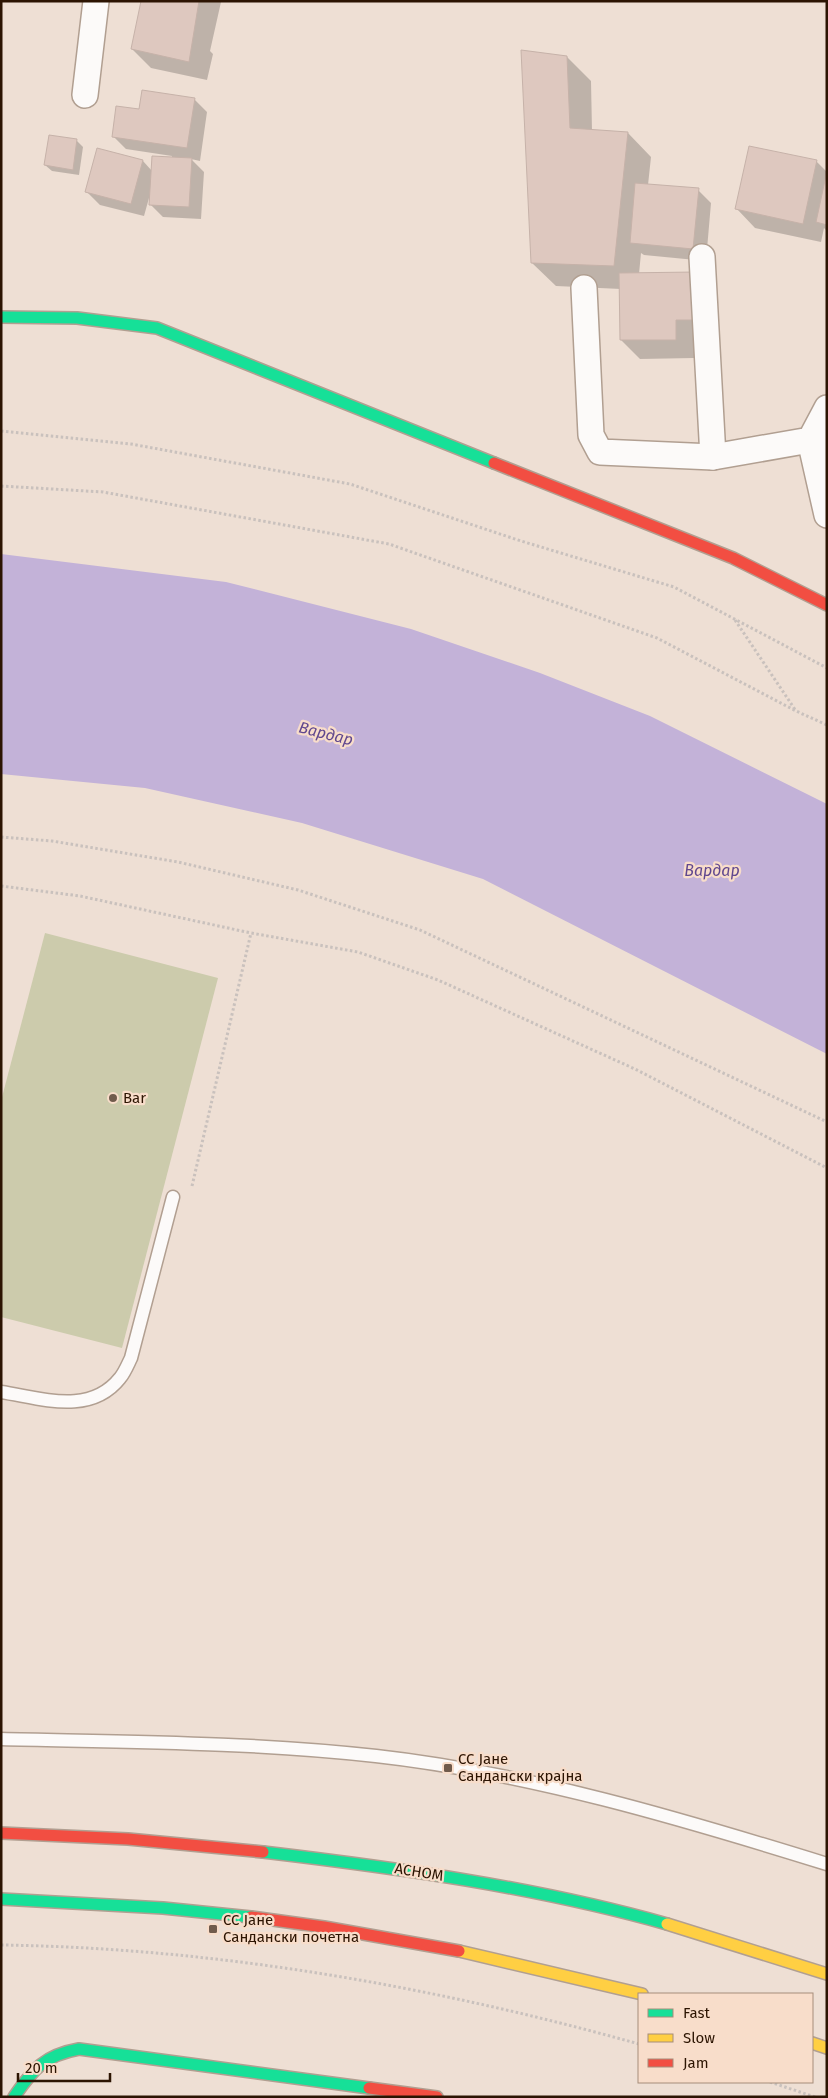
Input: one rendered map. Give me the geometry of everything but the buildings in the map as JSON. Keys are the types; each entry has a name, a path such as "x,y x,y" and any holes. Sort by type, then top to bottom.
{"street":[{"path":"85,96 96,1"},
{"path":"702,257 713,457"},
{"path":"584,288 591,435 600,452 713,457 818,442"},
{"path":"1,317 77,318 157,328 733,558 827,605"},
{"path":"827,408 818,442 827,515"},
{"name":"АСНОМ","path":"1,1833 93,1835 207,1845 428,1873 501,1886 654,1921 827,1974"},
{"path":"1,1899 88,1903 214,1914 400,1939 485,1956 638,1993"},
{"path":"1,1903 27,1900"},
{"path":"813,2043 827,2048"},
{"path":"14,2097 41,2062 57,2052 79,2048 437,2097"}],"lane":[{"path":"1,1392 72,1403 88,1400 120,1378 131,1358 173,1197"},
{"path":"1,1739 239,1745 377,1756 485,1774 571,1792 745,1839 827,1864"}],"path":[{"path":"1,431 131,444 350,484 521,541 674,587 827,668"},
{"path":"1,486 103,492 389,544 657,638 796,711 827,725"},
{"path":"734,619 796,711"},
{"path":"1,837 52,841 178,862 298,890 420,930 827,1122"},
{"path":"1,886 80,896 169,913 251,933 358,952 438,980 635,1069 827,1168"},
{"path":"173,1197 191,1189 251,933"},
{"path":"1,1945 94,1948 188,1957 316,1973 447,1997 638,2044"},
{"path":"773,2083 815,2097"}],"green space":[{"path":"45,933 218,978 122,1348 1,1317 1,1101"}],"water":[{"name":"Вардар","path":"1,554 226,582 411,629 540,673 650,716 827,804 827,1054 483,879 302,823 145,788 1,774"}],"traffic: fast":[{"path":"1,317 77,318 157,328 494,463"},
{"path":"263,1852 416,1872 517,1889 568,1899 667,1924"},
{"path":"1,1899 163,1908 251,1917"},
{"path":"14,2097 34,2071 49,2059 79,2049 369,2088"}],"traffic: slow":[{"path":"667,1924 827,1974"},
{"path":"459,1951 638,1993"},
{"path":"813,2043 827,2048"}],"traffic: jam":[{"path":"494,463 733,558 827,605"},
{"path":"1,1833 128,1839 263,1852"},
{"path":"251,1917 324,1927 459,1951"},
{"path":"369,2088 437,2097"}],"place":[{"name":"Bar","path":"113,1098"},
{"name":"СС Јане Сандански крајна","path":"448,1768"},
{"name":"СС Јане Сандански почетна","path":"213,1929"}]}
